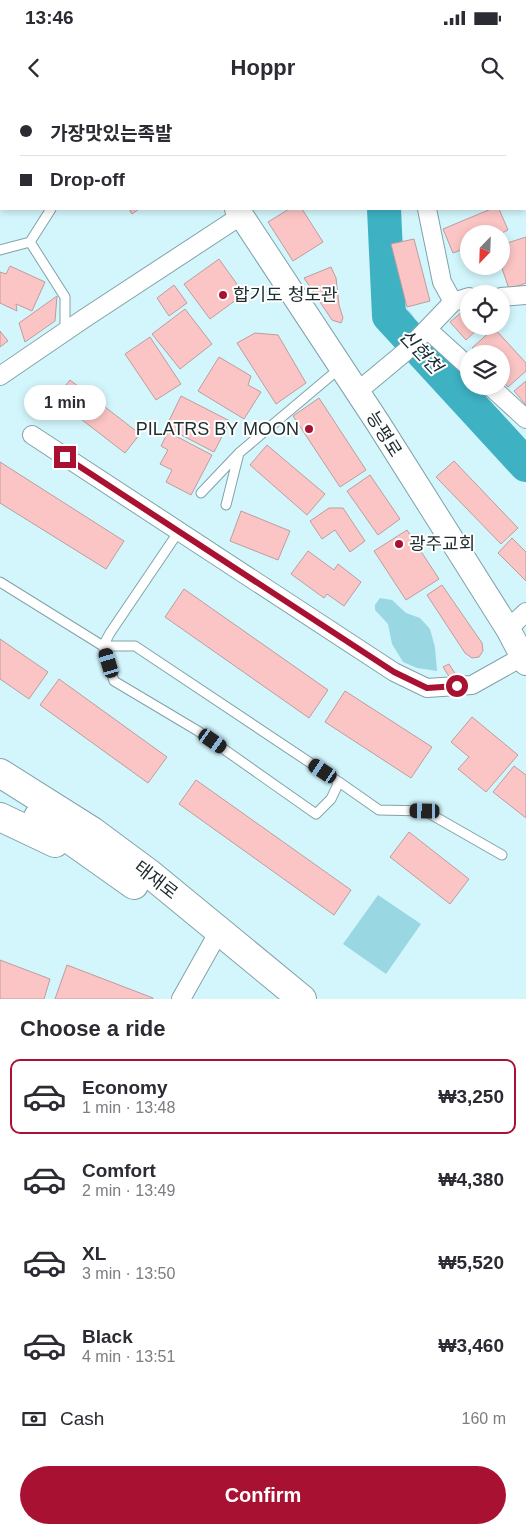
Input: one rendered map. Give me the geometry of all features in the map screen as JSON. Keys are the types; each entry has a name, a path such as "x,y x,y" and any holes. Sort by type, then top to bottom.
{"highway":[{"path":"0,758 41,782 123,842 144,881"},
{"name":"태재로","path":"0,773 92,831 144,881 213,942 283,999"},
{"name":"태재로","path":"0,791 144,881 302,999"},
{"path":"0,817 144,881"}],"main road":[{"name":"능평로","path":"240,212 508,629 524,660"}],"street":[{"path":"428,210 442,282 460,298"},
{"path":"0,376 240,212"},
{"path":"510,296 526,295"},
{"path":"357,392 404,352 460,300"},
{"path":"425,331 460,360"},
{"path":"500,395 526,419"},
{"path":"32,435 394,672 427,688 472,685 524,660"},
{"path":"508,629 526,612"},
{"path":"181,999 213,942"}],"lane":[{"path":"0,250 30,242 50,210"},
{"path":"30,242 65,297 64,332"},
{"path":"201,493 239,453 340,368"},
{"path":"226,506 239,453"},
{"path":"179,532 103,646 114,681 198,731 316,814 331,799 339,782"},
{"path":"0,582 103,646 135,646 379,810 425,811 502,855"}],"shaded area":[{"path":"385,210 387,210 390,245 404,306 421,329 409,337 390,316"},
{"path":"380,598 392,600 406,613 420,618 430,629 435,647 437,671 417,668 403,662 392,644 388,624 375,610 375,605"},
{"path":"378,895 421,924 386,974 343,944"}],"building":[{"path":"130,210 138,210 132,214"},
{"path":"287,210 303,210 323,242 293,261 268,222"},
{"path":"489,210 499,210 506,225 460,225 460,250 453,253 443,229"},
{"path":"526,237 526,283 510,289 504,275 510,275 510,242"},
{"path":"414,239 430,301 407,307 391,244"},
{"path":"219,259 244,294 210,319 184,284"},
{"path":"10,266 45,282 32,311 16,304 17,311 0,303 0,272 6,274"},
{"path":"331,267 336,278 339,305 343,318 341,323 332,320 304,278"},
{"path":"174,285 187,303 169,316 157,298"},
{"path":"57,296 55,321 25,342 19,323"},
{"path":"185,309 212,344 180,369 152,334"},
{"path":"460,314 460,333 450,322"},
{"path":"0,331 8,341 0,347"},
{"path":"255,333 278,335 306,383 276,404 237,343"},
{"path":"462,335 471,335 466,340"},
{"path":"486,335 500,335 510,345 475,345"},
{"path":"150,337 181,384 156,400 125,354"},
{"path":"510,346 526,363 526,371 510,385"},
{"path":"219,357 251,376 248,385 261,392 244,419 198,391"},
{"path":"70,380 140,434 125,453 55,399"},
{"path":"526,381 526,405 514,391"},
{"path":"181,396 230,421 214,452 166,427"},
{"path":"319,398 366,470 340,487 293,416"},
{"path":"168,432 212,455 191,495 166,482 172,470 160,464 168,450 161,446"},
{"path":"267,445 325,494 307,515 250,465"},
{"path":"454,461 518,528 501,544 436,477"},
{"path":"0,462 124,541 106,569 0,503"},
{"path":"370,475 400,519 378,535 347,491"},
{"path":"329,508 343,508 365,541 350,552 335,530 322,539 310,521"},
{"path":"241,511 290,531 278,560 230,541"},
{"path":"407,530 439,579 406,600 374,551"},
{"path":"512,538 526,552 526,581 498,553"},
{"path":"308,551 334,570 338,564 361,582 344,606 327,594 324,598 291,574"},
{"path":"442,585 482,643 483,651 479,657 472,658 465,653 427,595"},
{"path":"184,589 328,690 309,718 165,617"},
{"path":"0,639 48,672 29,699 0,679"},
{"path":"449,664 456,675 450,678 443,667"},
{"path":"59,679 167,757 148,783 40,705"},
{"path":"345,691 432,747 411,778 325,722"},
{"path":"472,717 518,755 486,792 458,769 469,757 451,742"},
{"path":"514,766 526,775 526,818 493,792"},
{"path":"196,780 351,890 334,915 179,804"},
{"path":"409,832 469,879 450,904 390,857"},
{"path":"0,960 50,979 44,999 0,999"},
{"path":"67,965 153,998 153,999 55,999"}],"waterway":[{"name":"신현천","path":"384,210 389,316 526,465"}],"place":[{"name":"합기도 청도관","path":"223,295"},
{"name":"PILATRS BY MOON","path":"309,429"},
{"name":"광주교회","path":"399,544"}],"route":[{"path":"65,457 394,672 427,688 457,686"}]}
